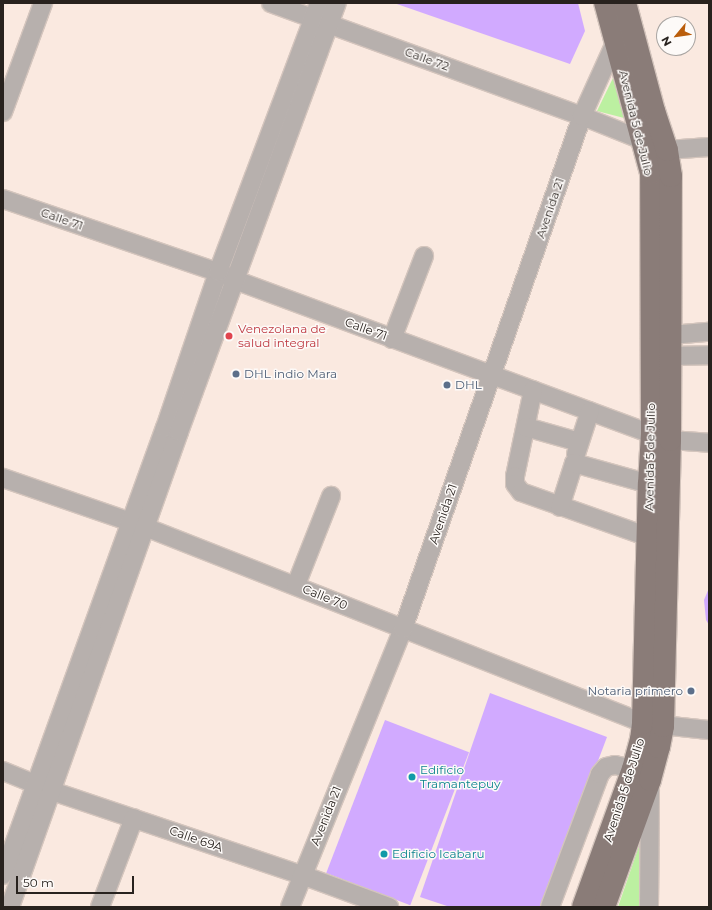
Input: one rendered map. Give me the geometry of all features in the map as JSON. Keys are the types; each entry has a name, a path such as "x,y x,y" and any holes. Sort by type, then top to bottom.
{"main road":[{"name":"Avenida 5 de Julio","path":"604,907 641,774 641,740 653,725 661,437 650,173 605,3"},
{"name":"Avenida 5 de Julio","path":"625,3 654,111 667,150 671,176 670,356 661,437 649,484 653,725"},
{"name":"Avenida 5 de Julio","path":"584,907 641,774"}],"street":[{"path":"3,112 43,3"},
{"name":"Calle 72","path":"271,3 321,15 667,150"},
{"path":"138,524 165,428 218,272 321,15 337,3"},
{"path":"10,907 45,787 138,524 235,280 321,15"},
{"name":"Avenida 21","path":"290,907 403,629 582,116 615,44 631,25"},
{"path":"667,150 709,147"},
{"name":"Calle 71","path":"3,199 218,272 235,280 392,339 661,437 709,443"},
{"path":"392,339 424,256"},
{"path":"670,335 709,332"},
{"path":"670,356 709,355"},
{"path":"533,390 515,484 521,492 560,507 649,537"},
{"path":"560,507 579,442 590,411"},
{"path":"526,426 579,442"},
{"path":"574,463 649,484"},
{"name":"Calle 70","path":"3,478 138,524 296,585 403,629 653,725 709,730"},
{"path":"296,585 331,496"},
{"path":"550,907 600,774 606,767 615,765 641,774 649,907"},
{"name":"Calle 69A","path":"3,771 134,818 302,875 389,907"},
{"path":"3,875 45,787"},
{"path":"100,907 134,818"}],"green space":[{"path":"613,78 624,118 597,111"},
{"path":"640,843 640,907 618,907"}],"building":[{"path":"394,3 578,3 585,31 570,64"},
{"path":"709,588 709,625 706,620 704,600"},
{"path":"490,693 607,737 543,907 450,907 420,897"},
{"path":"385,720 469,752 410,905 326,873"}],"place":[{"name":"Venezolana de salud integral","path":"229,336"},
{"name":"DHL indio Mara","path":"236,374"},
{"name":"DHL","path":"447,385"},
{"name":"Notaria primero","path":"691,691"},
{"name":"Edificio Tramantepuy","path":"412,777"},
{"name":"Edificio Icabaru","path":"384,854"}]}
